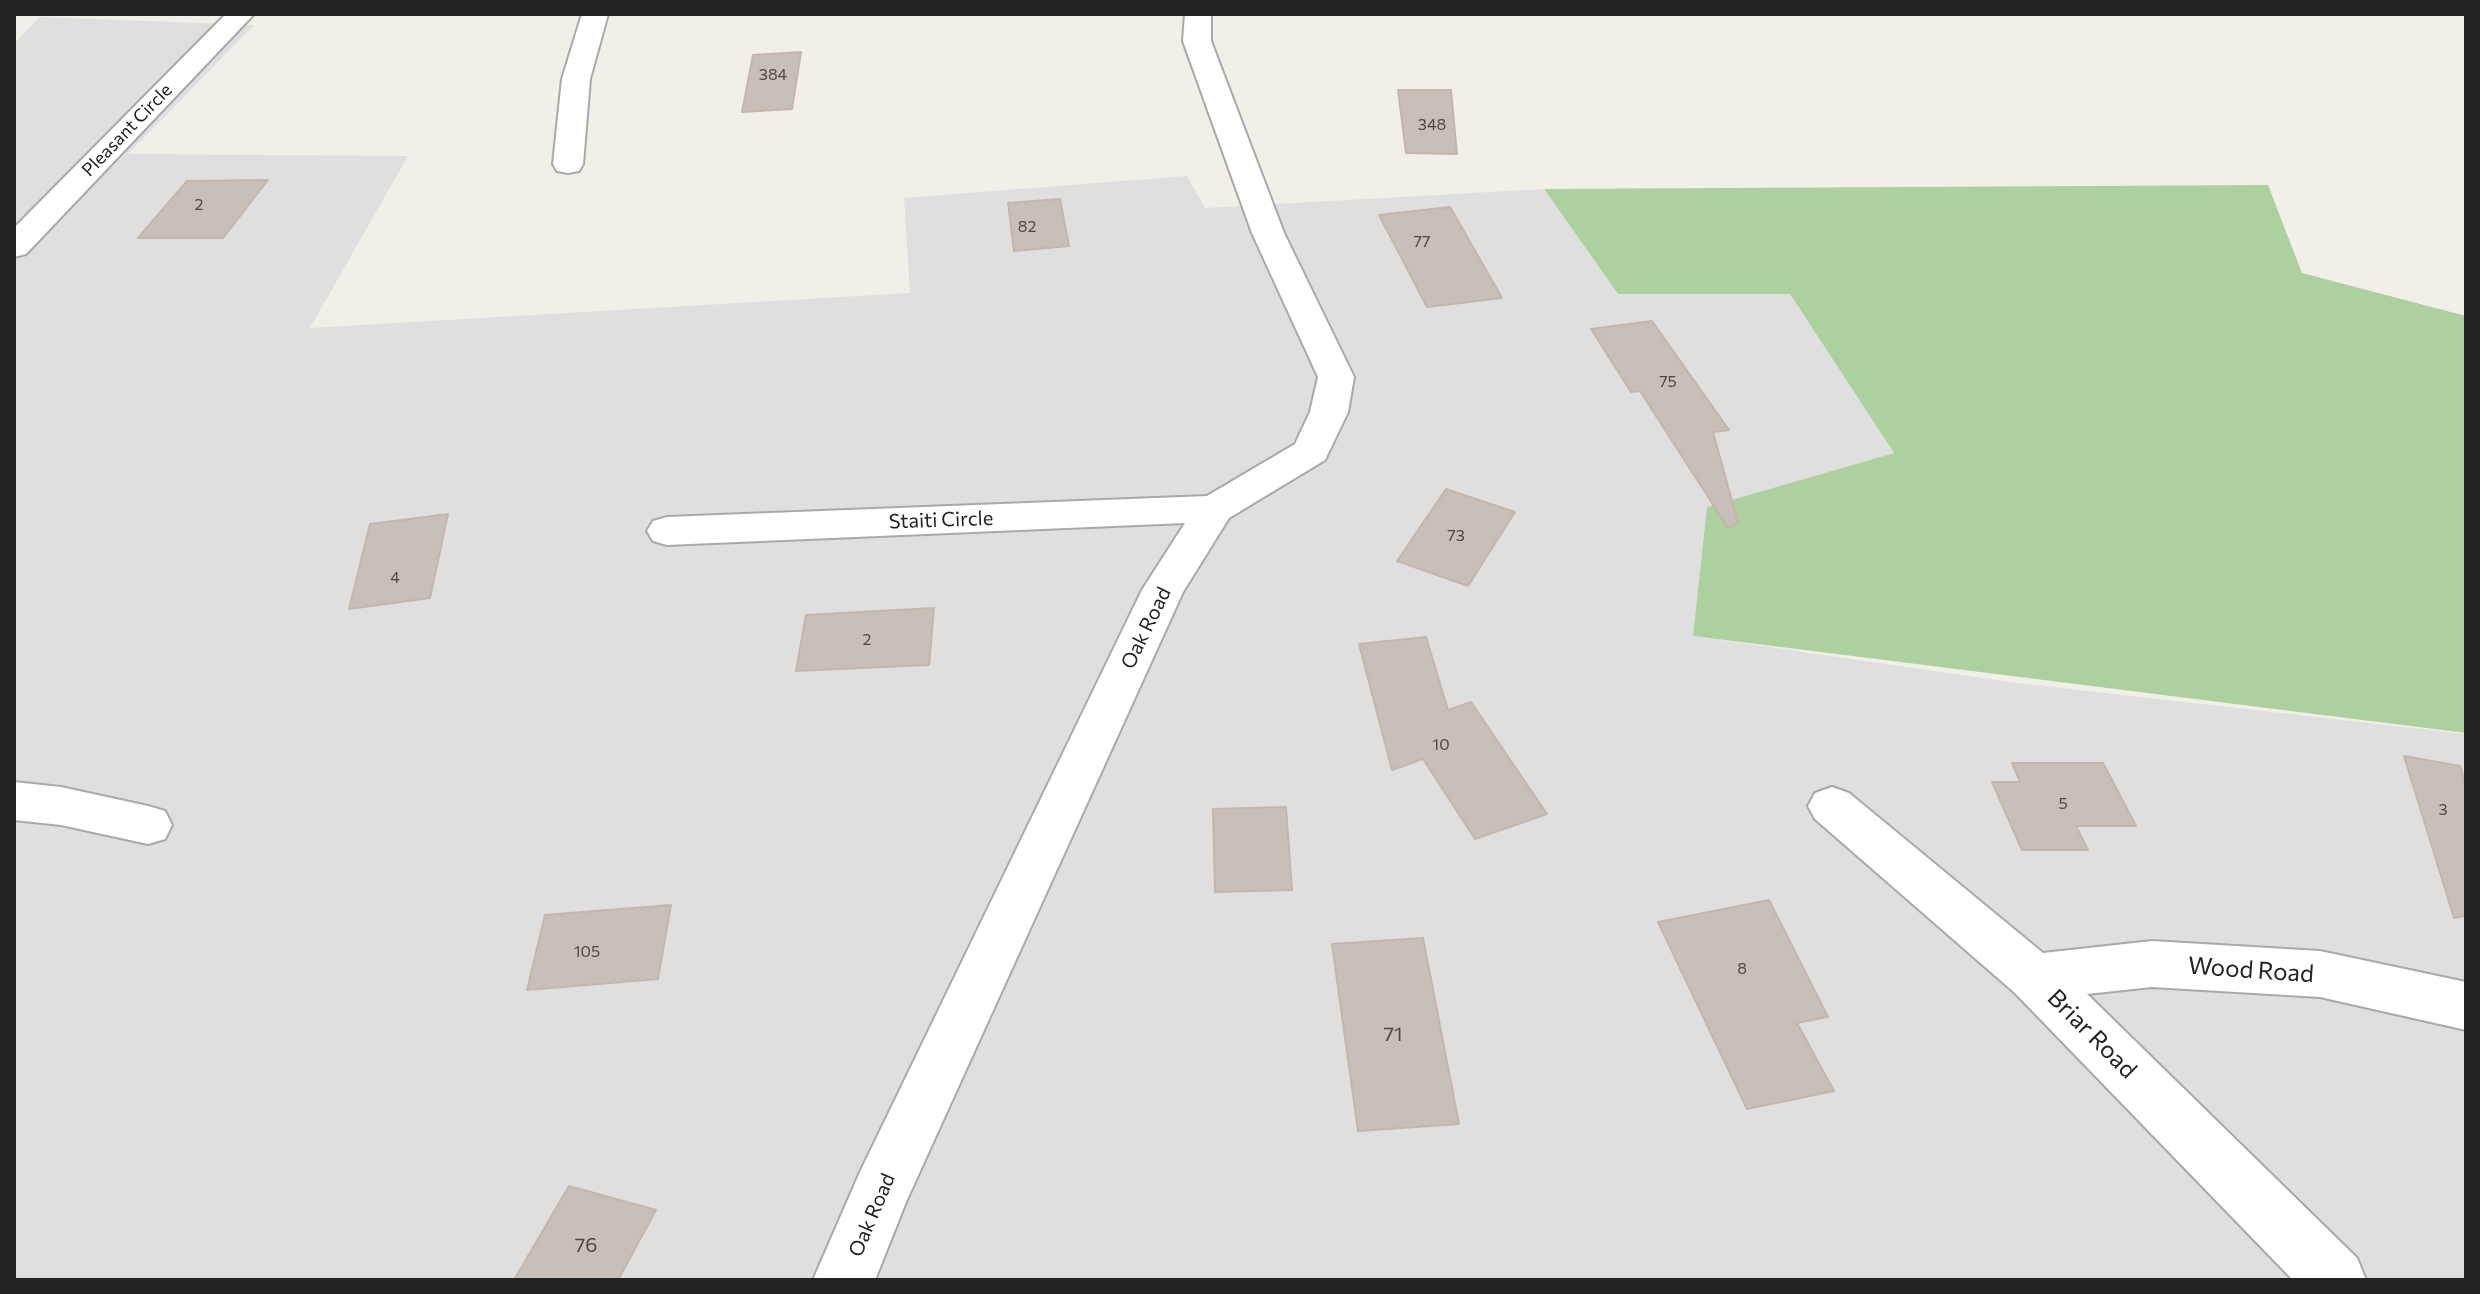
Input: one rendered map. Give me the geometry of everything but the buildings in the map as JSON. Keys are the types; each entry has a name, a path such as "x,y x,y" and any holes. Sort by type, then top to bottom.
{"street":[{"name":"Pleasant Circle","path":"14,247 241,14"},
{"path":"568,164 576,79 595,14"},
{"name":"Oak Road","path":"844,1280 881,1192 1163,590 1215,509 1311,451 1329,412 1336,377 1268,233 1197,41 1198,14"},
{"name":"Staiti Circle","path":"667,531 1215,509"},
{"path":"14,801 61,806 148,825"},
{"name":"Briar Road","path":"1832,806 2034,977 2335,1280"},
{"name":"Wood Road","path":"2034,977 2152,964 2320,974 2466,1006"}],"shaded area":[{"path":"40,17 254,25 128,154 408,156 310,328 910,293 904,198 1187,176 1205,208 1544,189 1618,294 1790,294 1894,453 1707,507 1693,636 2017,683 2466,734 2466,1280 14,1280 14,44"}],"green space":[{"path":"2268,185 2302,273 2466,316 2466,733 1693,636 1707,507 1894,453 1790,294 1618,294 1544,189"}]}
